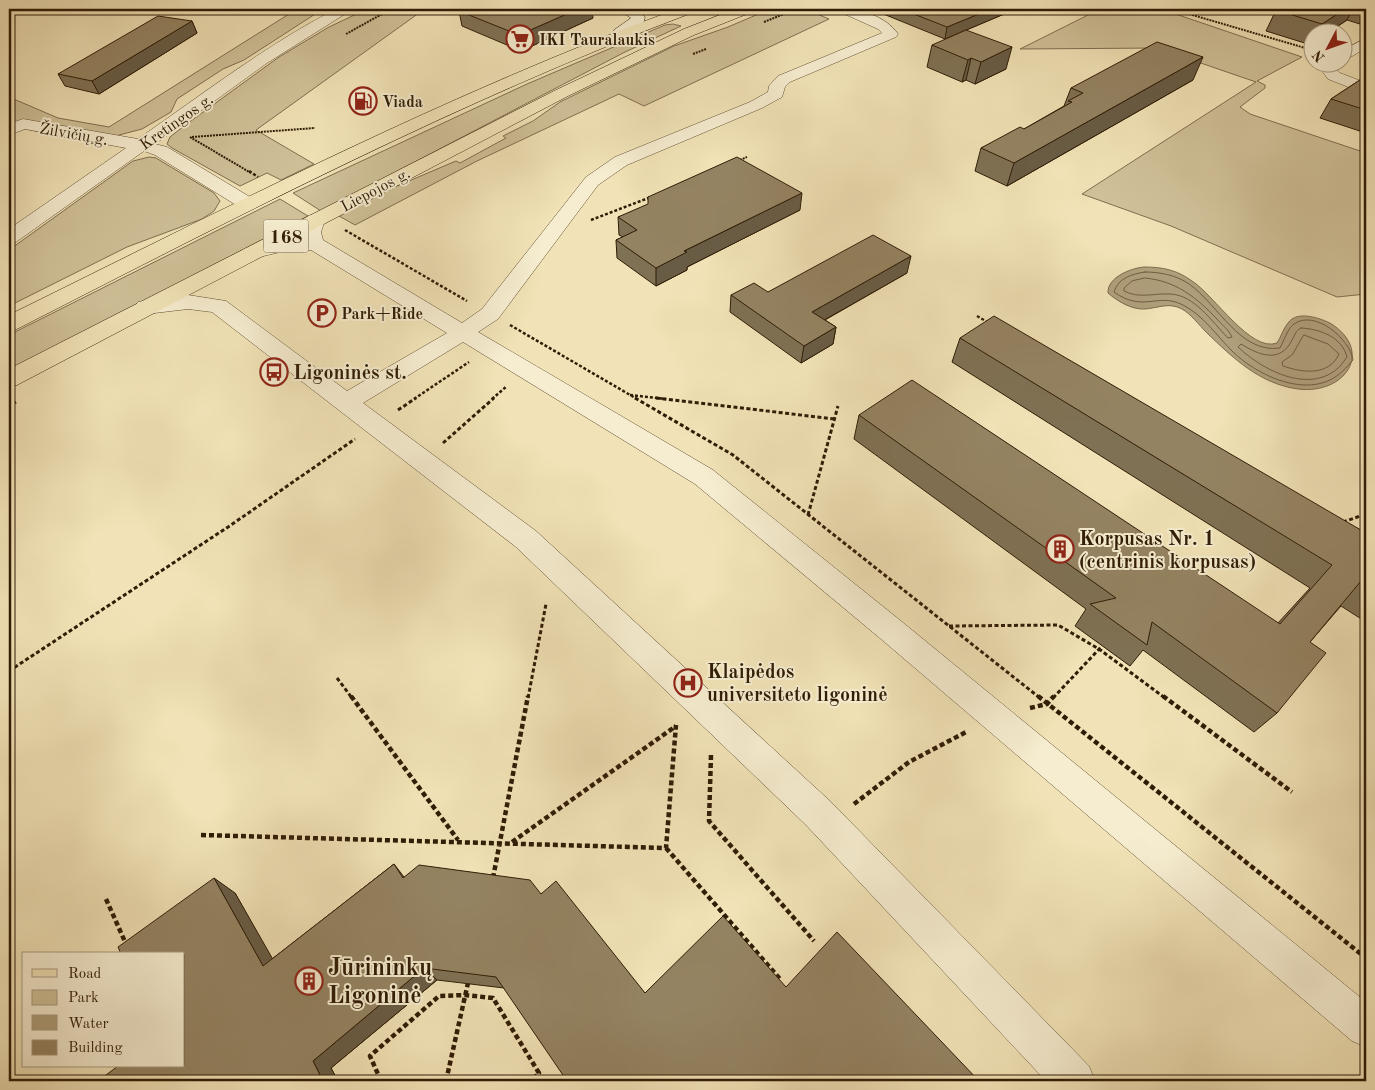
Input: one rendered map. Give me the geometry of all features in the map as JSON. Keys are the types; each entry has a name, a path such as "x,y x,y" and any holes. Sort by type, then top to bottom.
{"main road":[{"name":"Liepojos g.","path":"9,324 248,204 420,123 614,38 690,9"},
{"name":"Liepojos g.","path":"315,232 562,93 689,32 747,9"},
{"path":"706,10 718,15 731,15"},
{"path":"675,14 686,22 689,32"},
{"name":"168","path":"9,379 252,253"}],"street":[{"name":"Kretingos g.","path":"9,238 285,45 346,9"},
{"path":"614,38 638,21 638,17 634,13 621,9"},
{"path":"660,9 675,14"},
{"path":"347,402 462,333 490,314 592,182 621,162 776,94 777,86 784,79 891,34 883,26 845,9"},
{"path":"1352,51 1366,42"},
{"path":"1331,72 1334,76 1366,89"},
{"name":"Žilvičių g.","path":"14,124 141,145 162,151 248,204"},
{"path":"252,253 280,246 315,232 462,333 526,369 704,477 1366,1027"},
{"path":"217,271 210,289 218,306 526,539 827,824 1074,1081"},
{"path":"146,307 188,302 218,306"}],"path":[{"path":"1172,9 1302,47"},
{"path":"192,138 315,128"},
{"path":"187,135 262,179"},
{"path":"343,229 732,455 1366,958"},
{"path":"977,316 994,326"},
{"path":"424,460 526,369 539,342"},
{"path":"627,394 835,418"},
{"path":"808,515 838,406"},
{"path":"1342,522 1366,514"},
{"path":"491,888 546,604"},
{"path":"949,626 1058,625 1101,647 1292,792"},
{"path":"827,824 909,762 995,717 1047,704 1101,647"},
{"path":"337,678 459,841"},
{"path":"511,843 676,725 714,715 709,821 814,941"},
{"path":"676,725 666,848 780,979"},
{"path":"201,836 500,842 666,848"},
{"path":"106,899 129,952"},
{"path":"446,1081 468,983"},
{"path":"381,1081 370,1056 439,996 465,995 493,998 540,1073 531,1081"}],"green space":[{"path":"297,9 323,9 244,60 223,69 177,99 171,112 142,129 119,135 104,146 9,124 9,97 58,118 109,127"},
{"path":"367,9 430,9 419,13 256,130 314,164 281,180 267,173 240,186 167,144 170,137 184,126 279,57 329,27"},
{"path":"770,9 805,9 829,19 644,106 619,94 477,161 355,225 339,216 383,192 456,161 460,163 506,138 503,136 533,121 560,102 674,46 728,27"},
{"path":"1100,9 1161,9 1302,57 1257,81 1265,85 1265,88 1240,107 1250,114 1366,153 1366,294 1337,297 1171,226 1082,194 1256,82 1157,48 1020,49"},
{"path":"665,25 681,26 623,53 321,211 293,193 527,84"},
{"path":"149,157 156,158 214,193 220,201 214,211 202,219 127,247 9,306 9,250 133,161"},
{"path":"280,199 308,216 9,371 9,335"}],"water":[{"path":"1144,267 1170,270 1186,277 1201,288 1244,331 1267,344 1277,343 1288,323 1297,317 1308,316 1330,323 1343,334 1351,346 1352,358 1348,369 1341,378 1329,385 1315,389 1298,389 1284,386 1259,376 1227,352 1182,309 1173,306 1145,309 1135,308 1120,302 1108,293 1112,282 1121,274"}],"building":[{"path":"464,9 578,9 519,35 459,11"},
{"path":"901,9 991,9 947,27"},
{"path":"1345,9 1325,22 1315,22 1276,10"},
{"path":"158,16 192,21 92,81 58,74"},
{"path":"966,30 1012,47 981,62 971,58 968,60 932,45"},
{"path":"1157,42 1203,57 1014,163 981,148 1020,127 1024,129 1072,102 1068,101 1083,93 1071,88"},
{"path":"1366,76 1366,110 1331,99"},
{"path":"737,157 802,193 684,251 687,252 656,268 616,240 637,230 618,217 648,204 648,197"},
{"path":"873,235 911,256 812,312 836,327 804,346 731,295 754,283 768,292"},
{"path":"994,316 1366,533 1366,584 1361,581 1310,642 1326,653 1277,713 1152,622 1147,645 1090,604 1116,598 859,415 912,380 1280,624 1332,565 960,338"},
{"name":"Jūrininkų Ligoninė","path":"394,864 403,878 419,865 530,880 541,894 556,881 645,993 723,916 786,987 837,932 979,1081 567,1081 496,977 424,968 313,1061 323,1081 98,1081 115,1068 185,1068 185,952 120,952 118,947 214,878 263,966"}],"place":[{"name":"IKI Tauralaukis","path":"520,39"},
{"name":"Viada","path":"363,101"},
{"name":"Park+Ride","path":"322,313"},
{"name":"Ligoninės st.","path":"274,372"},
{"name":"Korpusas Nr. 1 (centrinis korpusas)","path":"1060,549"},
{"name":"Klaipėdos universiteto ligoninė","path":"688,683"},
{"name":"Jūrininkų Ligoninė","path":"309,981"}]}
